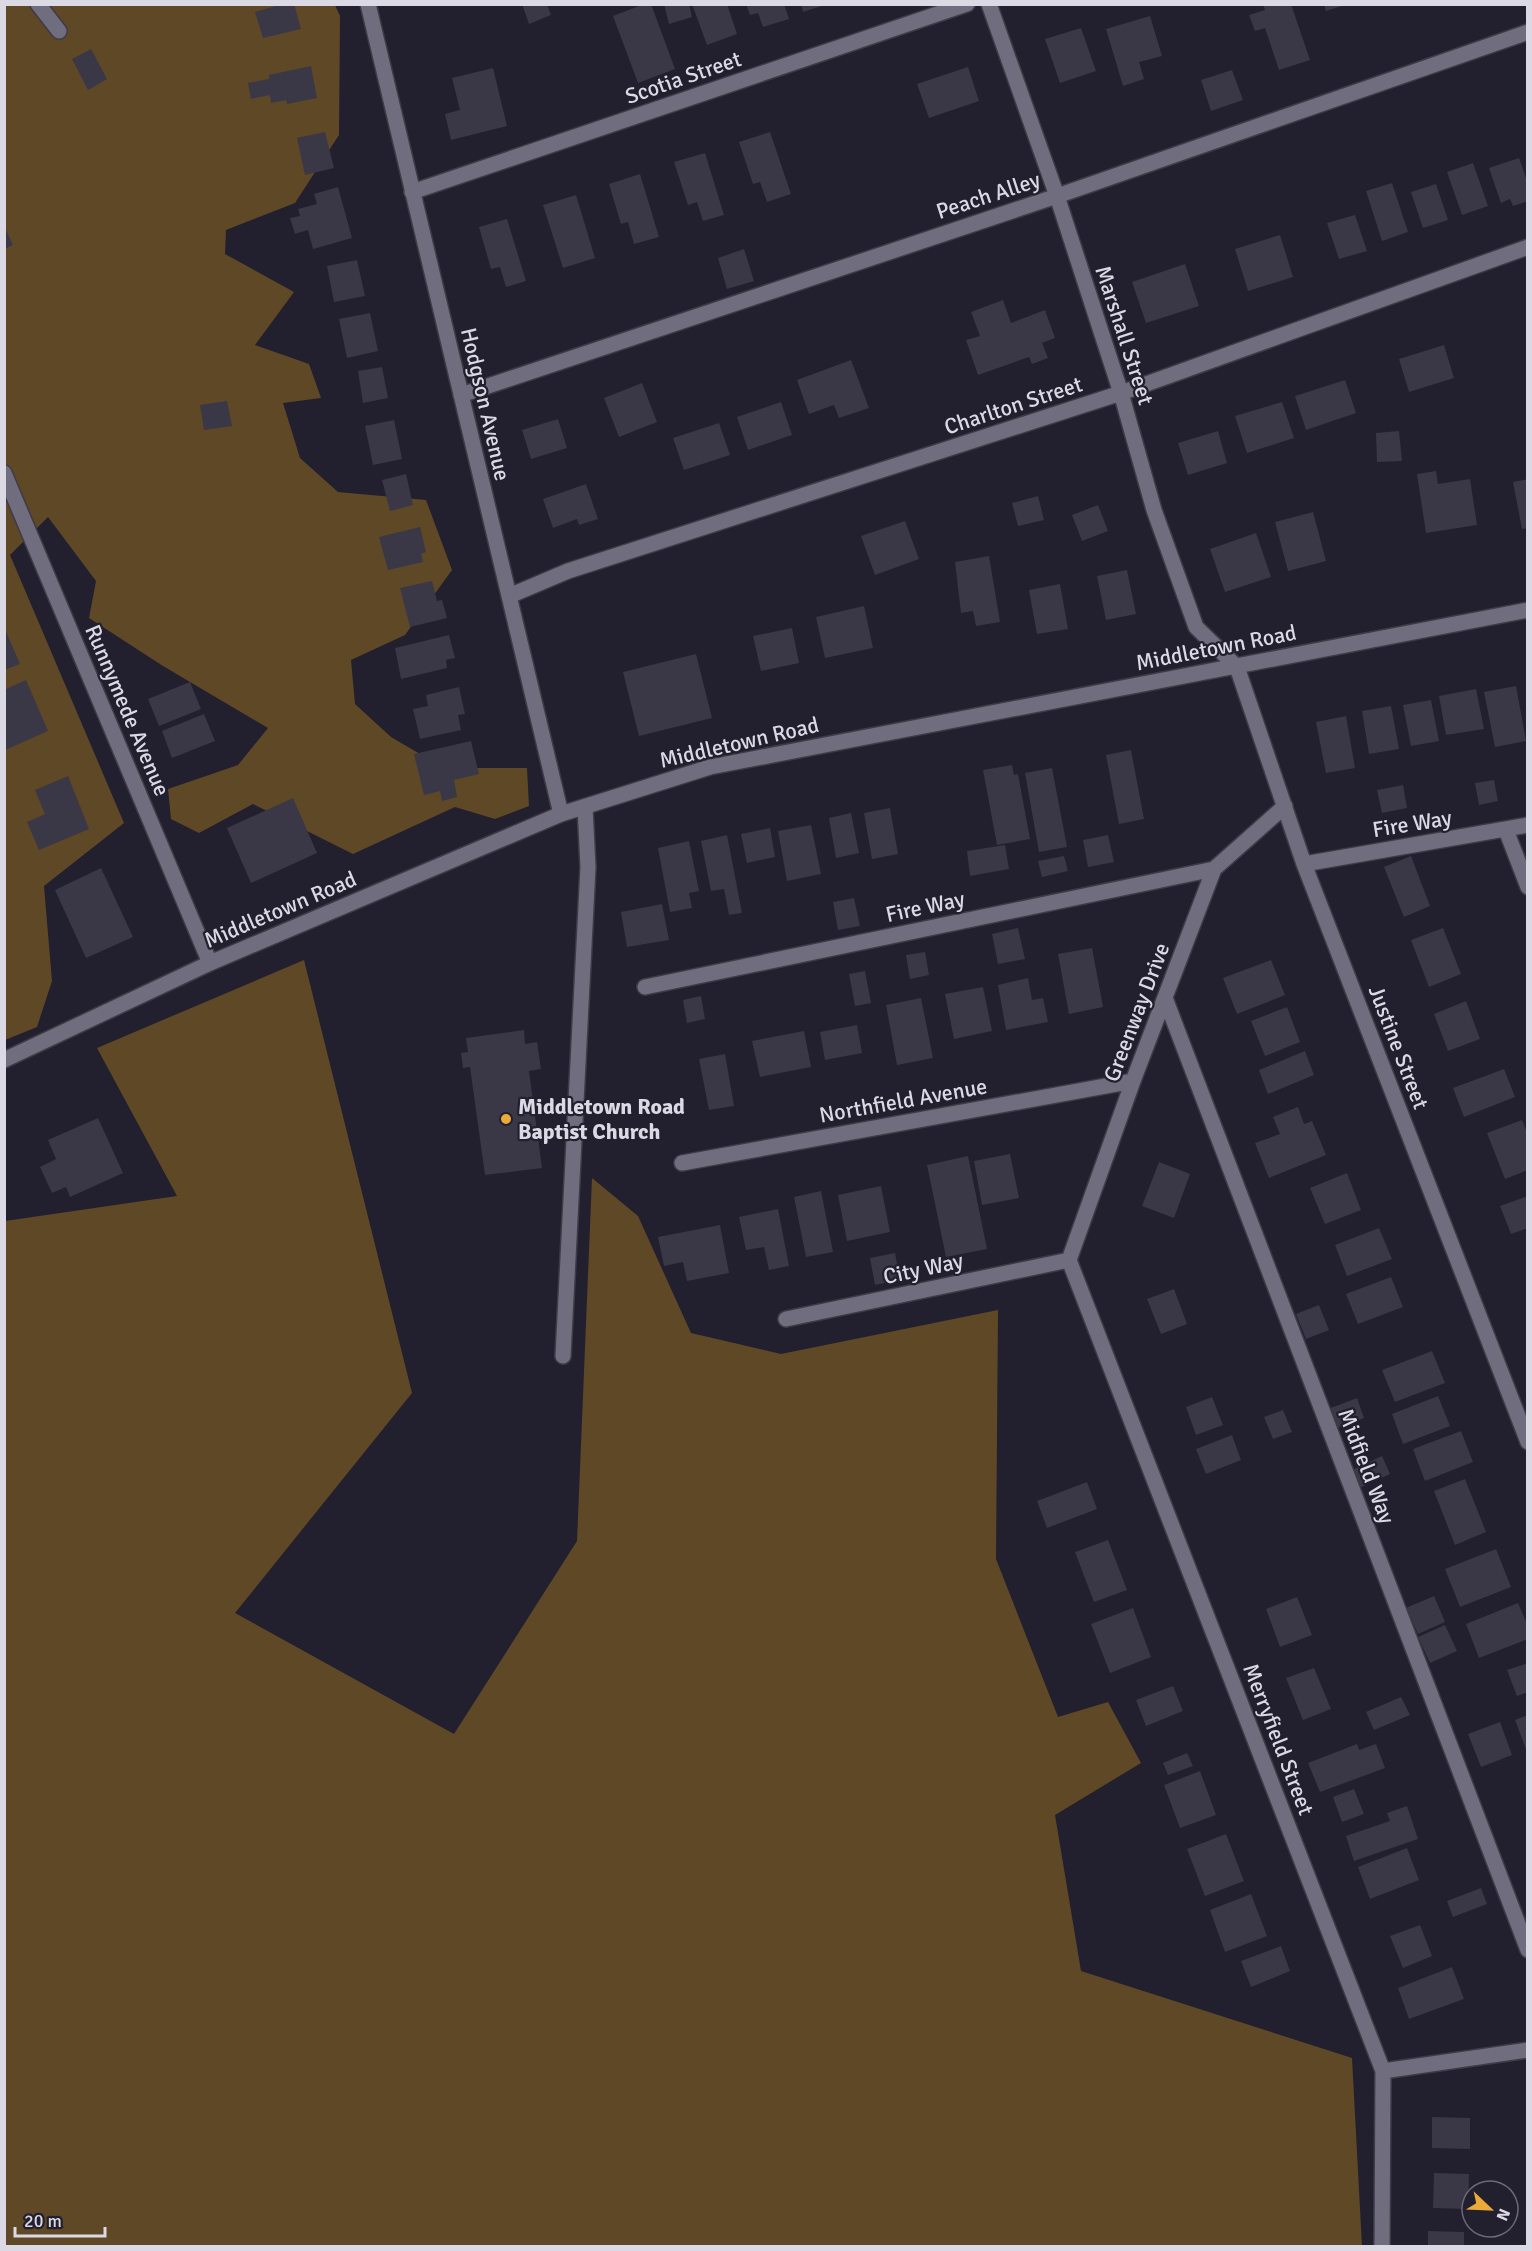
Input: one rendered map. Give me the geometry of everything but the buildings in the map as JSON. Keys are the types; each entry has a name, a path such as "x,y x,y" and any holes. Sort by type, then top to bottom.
{"street":[{"path":"38,4 59,31"},
{"name":"Hodgson Avenue","path":"368,4 561,814"},
{"name":"Scotia Street","path":"412,192 968,4"},
{"name":"Marshall Street","path":"989,4 1057,196 1122,393 1154,510 1196,627 1237,667"},
{"name":"Peach Alley","path":"461,394 1057,196 1527,32"},
{"name":"Charlton Street","path":"509,596 568,571 1122,393 1527,247"},
{"name":"Runnymede Avenue","path":"4,473 210,963"},
{"name":"Middletown Road","path":"4,1060 210,963 561,814 710,767 1527,610"},
{"name":"Justine Street","path":"1237,667 1304,864 1522,1409 1527,1442"},
{"name":"Greenway Drive","path":"1069,1260 1133,1081 1214,869 1285,806"},
{"path":"563,1356 588,867 585,807"},
{"name":"Fire Way","path":"1304,864 1527,825"},
{"path":"1506,830 1527,887"},
{"name":"Fire Way","path":"645,987 1214,869"},
{"name":"Midfield Way","path":"1165,998 1527,1950"},
{"name":"Northfield Avenue","path":"682,1163 1133,1081"},
{"name":"City Way","path":"786,1319 1069,1260"},
{"name":"Merryfield Street","path":"1069,1260 1383,2071 1382,2247"},
{"path":"1383,2071 1527,2050"}],"shaded area":[{"path":"5,5 335,5 340,16 339,135 295,203 226,230 225,254 294,292 255,345 309,364 321,398 283,403 300,458 338,492 426,500 452,570 405,635 351,660 355,704 391,737 444,768 527,768 529,806 495,819 455,807 353,854 253,804 199,833 171,819 168,789 238,765 268,728 163,666 89,618 96,581 48,517 10,555 124,823 44,886 52,981 37,1027 5,1040"},
{"path":"304,960 412,1393 235,1613 454,1734 577,1541 592,1178 638,1216 691,1333 781,1354 998,1310 996,1559 1058,1717 1108,1702 1141,1763 1055,1815 1081,1971 1352,2058 1362,2246 5,2246 5,1221 177,1196 97,1048"}],"place":[{"name":"Middletown Road Baptist Church","path":"506,1119"}]}
